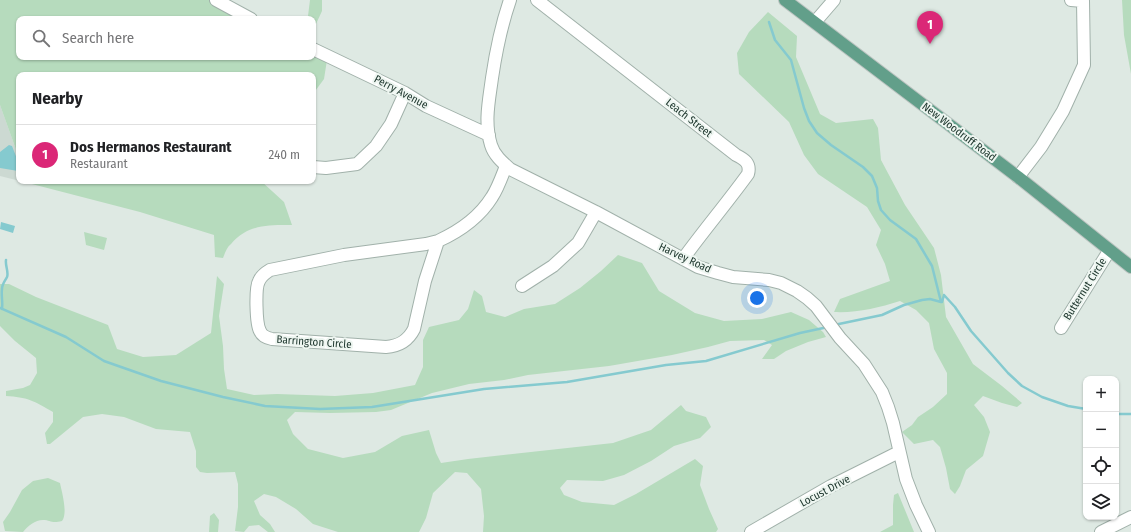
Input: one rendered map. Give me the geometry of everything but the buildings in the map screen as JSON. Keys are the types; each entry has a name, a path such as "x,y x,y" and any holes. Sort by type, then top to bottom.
{"main road":[{"name":"New Woodruff Road","path":"785,0 1018,177 1131,267"}],"street":[{"path":"216,0 245,16"},
{"name":"Harvey Road","path":"510,0 500,33 487,111 489,135 495,154 506,166 515,171 698,266 718,273 740,278 769,280 786,285 807,298 816,306 835,332 864,364 882,392 893,423 906,479 929,532"},
{"name":"Leach Street","path":"537,0 736,155 744,159 748,164 748,174 733,195 699,236 683,259"},
{"path":"815,22 834,0"},
{"path":"1018,177 1041,147 1063,111 1084,65 1083,1 1071,0"},
{"name":"Perry Avenue","path":"316,50 405,93 426,106 489,135"},
{"path":"316,167 326,168 357,164 376,146 391,124 405,93"},
{"name":"Barrington Circle","path":"438,241 425,281 414,329 411,336 406,341 386,347 272,339 264,336 259,330 257,322 257,286 262,276 270,270 344,255 438,241 454,233 481,211 492,197 506,166"},
{"path":"522,286 553,266 578,243 596,212"},
{"name":"Butternut Circle","path":"1062,328 1109,251"},
{"name":"Locust Drive","path":"751,532 832,486 899,452"},
{"path":"1101,532 1131,517"}],"shaded area":[{"path":"0,105 16,150 16,180 0,176"}],"green space":[{"path":"0,0 213,0 239,16 16,16 16,60 316,60 316,55 327,60 324,79 316,90 316,72 16,72 16,150 0,105"},
{"path":"310,0 322,0 322,11 316,24 316,16 308,16"},
{"path":"1122,0 1131,0 1131,74 1124,35"},
{"path":"768,12 797,36 796,57 820,114 836,123 873,119 878,128 881,160 905,205 934,248 941,275 946,317 973,364 1022,403 1017,407 983,396 974,405 984,417 990,432 983,456 966,470 960,486 955,494 950,489 940,447 933,440 914,444 902,432 947,394 947,373 934,349 929,323 916,310 900,301 867,310 834,312 840,299 890,281 885,264 876,245 881,230 867,207 818,174 804,155 789,122 739,74 737,53 749,32"},
{"path":"32,184 264,184 284,202 292,225 275,225 252,229 238,237 230,245 223,258 215,257 214,235 140,212"},
{"path":"84,232 107,238 104,250 86,245"},
{"path":"618,255 642,263 659,291 695,313 724,321 762,319 791,312 809,320 823,332 826,337 808,342 786,351 774,359 762,359 772,345 764,340 730,341 672,355 609,366 528,375 504,380 469,384 432,393 391,410 376,412 330,413 295,412 287,420 293,434 308,449 343,458 375,452 402,436 429,430 436,453 441,463 613,443 651,430 681,405 686,411 706,417 711,427 700,438 674,446 651,461 624,475 603,481 567,480 560,488 564,495 582,502 614,505 636,494 695,459 703,466 700,485 718,529 716,532 483,532 484,516 481,489 467,473 455,472 433,493 426,518 419,532 338,532 313,524 296,509 276,497 264,494 254,501 260,515 270,524 275,532 268,532 259,525 249,526 244,532 235,531 238,507 238,484 235,472 200,472 196,467 196,451 190,432 156,429 124,417 102,414 83,417 50,444 47,444 45,433 53,422 53,412 30,400 20,397 6,396 6,391 23,388 30,385 37,373 36,358 15,341 0,326 0,284 9,284 36,297 108,325 117,349 143,357 176,355 211,333 217,276 224,284 219,316 227,389 254,395 277,394 335,396 373,393 415,385 423,367 423,340 429,327 459,320 468,309 474,290 482,296 486,312 505,317 524,309 555,304 580,288"},
{"path":"48,478 60,483 65,508 62,521 53,522 40,520 32,524 23,532 5,531 3,522 22,490 33,481"},
{"path":"898,493 914,532 880,532 893,525 894,495"},
{"path":"214,513 219,520 218,532 209,532 210,516"}],"water":[{"path":"9,145 12,146 16,156 16,171 0,168 0,152"},
{"path":"1,222 15,226 13,233 0,229"}],"waterway":[{"path":"769,22 775,40 791,60 809,121 817,133 831,145 863,167 872,176 877,188 878,201 881,210 890,220 916,239 932,266 941,302"},
{"path":"2,309 2,287 7,277 6,260"},
{"path":"942,302 944,295 955,307 971,331 1008,373 1022,386 1042,397 1068,406 1083,408"},
{"path":"834,325 882,315 904,305 922,300 930,299 941,302"},
{"path":"0,308 66,337 104,361 161,381 265,406 320,409 372,407 484,389 567,382 666,365 706,361 800,333 828,327"},
{"path":"1119,414 1131,414"}],"place":[{"name":"Dos Hermanos Restaurant","path":"930,44"}]}
